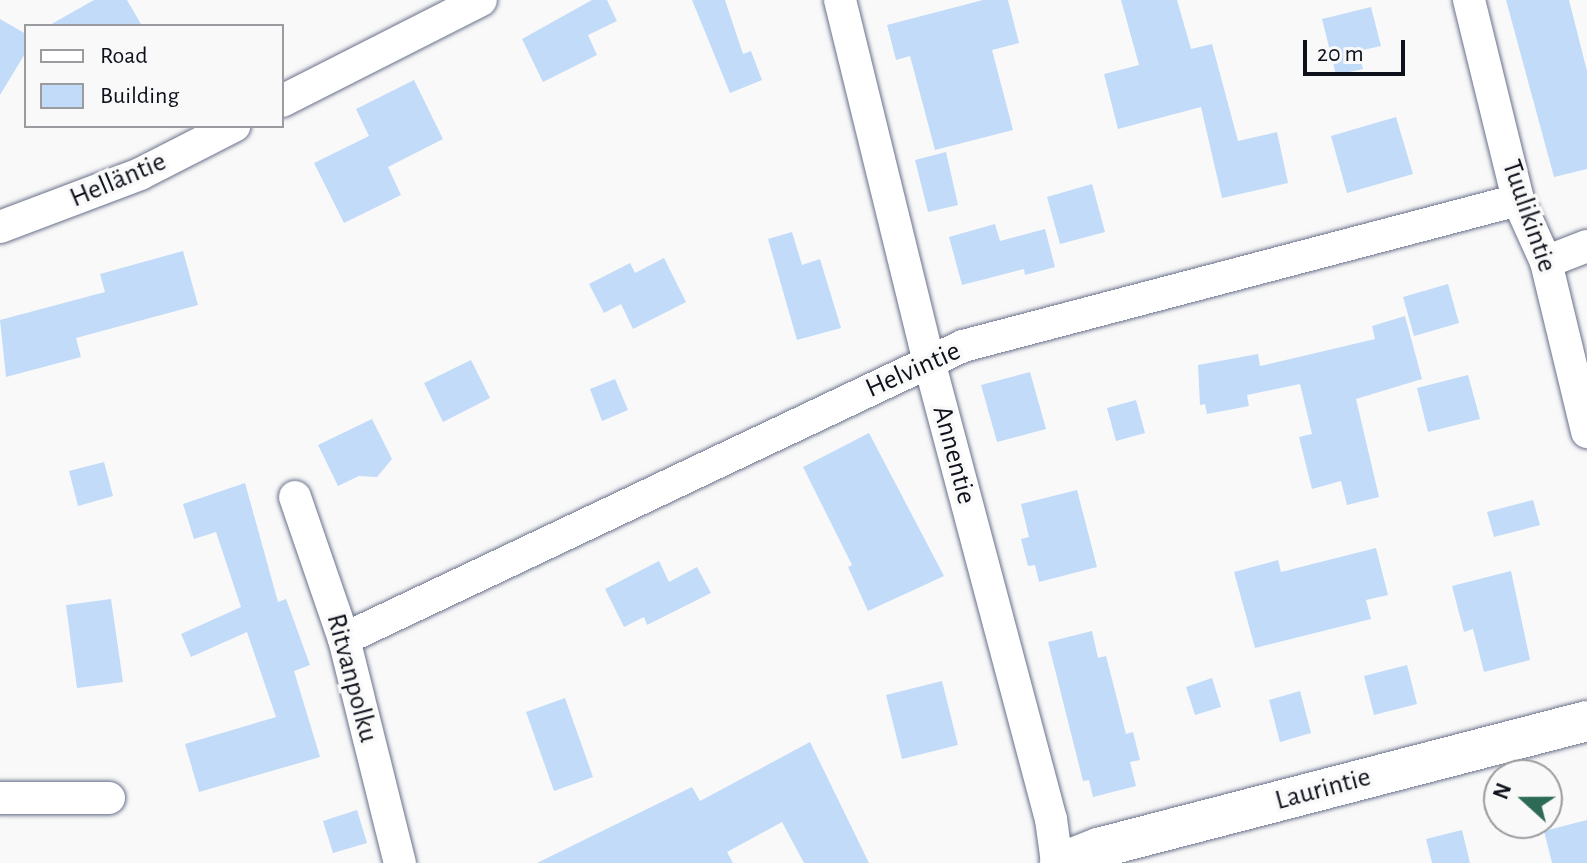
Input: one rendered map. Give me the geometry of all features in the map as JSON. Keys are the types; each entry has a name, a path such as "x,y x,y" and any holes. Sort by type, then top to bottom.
{"street":[{"path":"284,100 481,0"},
{"name":"Annentie","path":"840,0 929,361 1051,819 1059,863"},
{"name":"Tuulikintie","path":"1469,0 1518,200 1546,262 1587,432"},
{"name":"Helläntie","path":"0,227 140,174 230,128"},
{"name":"Helvintie","path":"344,639 963,346 1518,200"},
{"path":"1546,262 1587,246"},
{"name":"Ritvanpolku","path":"295,497 344,639 400,863"},
{"name":"Laurintie","path":"1059,863 1098,848 1587,721"},
{"path":"0,798 109,798"}],"building":[{"path":"94,0 127,0 141,24 52,24"},
{"path":"592,0 607,0 617,21 588,35 597,55 543,82 522,39"},
{"path":"692,0 725,0 743,54 751,51 762,80 730,93"},
{"path":"983,0 1008,0 1019,43 992,50 1013,130 935,150 910,56 896,60 887,25"},
{"path":"1121,0 1177,0 1191,49 1212,44 1238,141 1277,132 1288,183 1222,198 1201,107 1118,129 1104,74 1139,65"},
{"path":"1506,0 1569,0 1587,71 1587,169 1554,177"},
{"path":"1371,7 1381,46 1358,51 1363,69 1336,75 1322,19"},
{"path":"0,19 24,33 24,55 0,95"},
{"path":"414,80 443,139 388,167 401,195 344,223 314,163 369,136 356,109"},
{"path":"1396,117 1413,174 1347,193 1331,136"},
{"path":"946,152 958,205 928,212 915,160"},
{"path":"1092,184 1105,232 1060,244 1047,197"},
{"path":"995,224 1000,241 1045,229 1055,267 1025,275 1024,269 962,285 949,237"},
{"path":"792,232 802,265 820,259 841,328 797,340 768,239"},
{"path":"183,251 198,305 76,338 81,357 6,377 0,320 105,292 100,274"},
{"path":"664,258 686,302 633,329 621,304 604,313 589,284 630,263 635,273"},
{"path":"1448,284 1459,323 1414,336 1403,297"},
{"path":"1405,316 1422,379 1356,399 1379,497 1347,505 1341,481 1312,489 1299,437 1312,434 1300,384 1247,395 1249,406 1207,414 1205,404 1200,405 1198,365 1258,354 1260,366 1375,339 1372,326"},
{"path":"471,360 490,398 443,422 424,383"},
{"path":"1030,372 1046,429 997,442 981,385"},
{"path":"1468,375 1480,419 1428,432 1417,388"},
{"path":"615,379 628,410 602,421 590,389"},
{"path":"1136,400 1145,433 1116,441 1107,408"},
{"path":"372,419 392,459 377,477 359,476 338,486 318,445"},
{"path":"869,433 944,576 868,611 848,567 852,565 803,467"},
{"path":"104,462 113,496 78,506 69,471"},
{"path":"245,483 278,602 286,599 310,665 294,671 320,757 199,792 185,744 276,717 247,632 191,657 181,634 241,607 216,532 194,539 183,504"},
{"path":"1077,490 1097,567 1039,582 1035,565 1028,566 1021,539 1029,537 1021,504"},
{"path":"1533,500 1540,525 1494,537 1487,512"},
{"path":"1376,548 1388,595 1366,600 1371,619 1255,648 1234,572 1278,560 1281,572"},
{"path":"659,561 669,582 697,567 711,593 647,625 644,617 624,627 605,589"},
{"path":"1511,571 1530,660 1484,672 1473,629 1464,632 1452,586"},
{"path":"111,599 123,682 77,688 66,605"},
{"path":"1092,631 1098,658 1106,656 1126,734 1133,732 1140,760 1130,762 1136,786 1093,797 1089,780 1083,781 1048,642"},
{"path":"1407,665 1417,704 1374,715 1364,676"},
{"path":"1212,678 1221,707 1195,715 1186,687"},
{"path":"942,681 958,745 902,759 886,695"},
{"path":"1300,691 1311,733 1280,742 1269,700"},
{"path":"565,698 593,777 554,791 526,712"},
{"path":"810,742 869,863 804,863 782,822 727,852 733,863 537,863 692,787 700,801"},
{"path":"357,810 367,843 333,853 323,821"},
{"path":"1587,820 1587,863 1552,863 1546,839 1563,839 1563,826"},
{"path":"1462,830 1470,863 1432,863 1426,839"}]}
